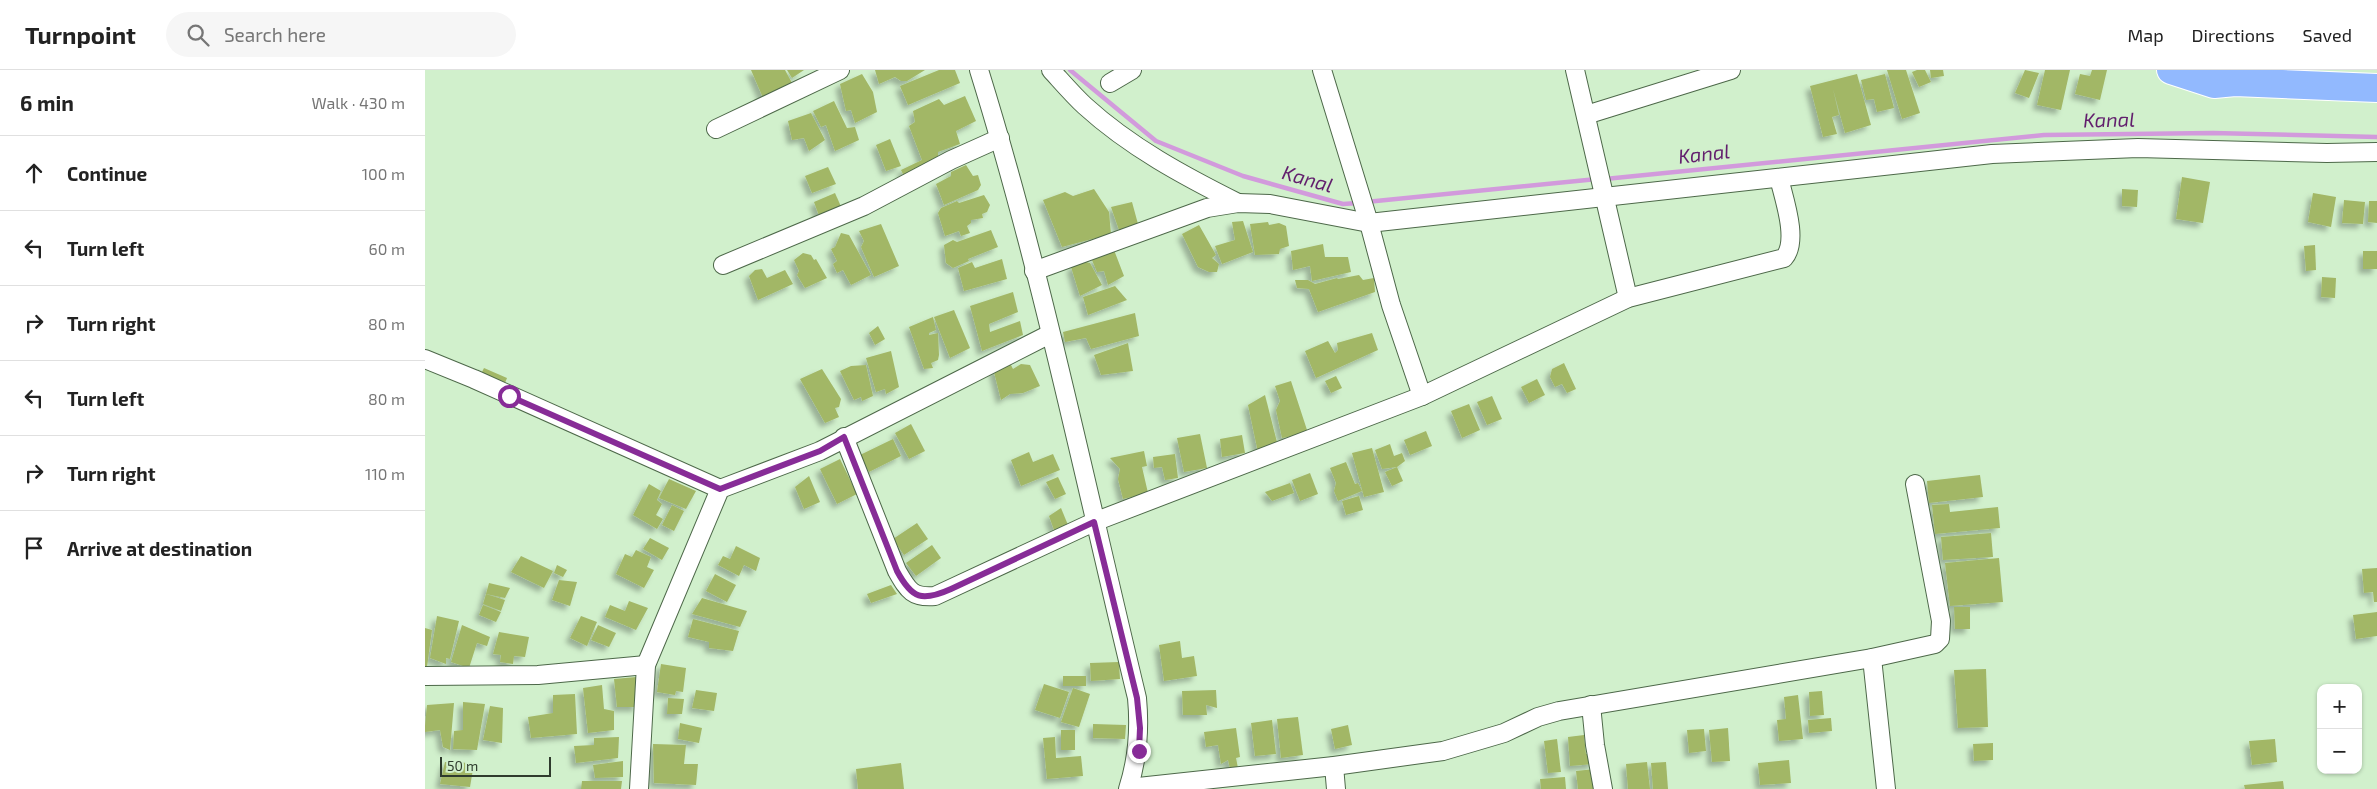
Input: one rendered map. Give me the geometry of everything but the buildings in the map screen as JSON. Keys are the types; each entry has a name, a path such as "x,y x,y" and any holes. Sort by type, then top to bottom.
{"highway":[{"path":"2171,70 2214,84 2228,95 2368,87"}],"street":[{"path":"716,128 841,70"},
{"path":"979,70 1000,138 1050,334 1137,698 1140,728 1139,751 1129,788 1333,766 1443,750 1504,733 1538,717 1591,705 1925,648 1935,644 1940,639 1941,621 1915,484"},
{"path":"1051,70 1085,106 1129,141 1185,176 1238,203"},
{"path":"1110,83 1132,70"},
{"path":"1322,70 1356,178 1391,306 1422,396"},
{"path":"1575,70 1628,298"},
{"path":"1586,115 1731,70"},
{"path":"723,265 863,206 951,160 1000,138"},
{"path":"1034,271 1207,208 1238,203 1270,204 1367,216 1603,191 1779,178 2011,154 2138,148 2327,153 2377,152"},
{"path":"844,437 897,571 906,587 915,595 923,597 935,596 1094,522 1422,396 1628,298 1784,258 1789,252 1791,237 1779,178"},
{"path":"425,359 720,489 820,451 844,437 1050,334"},
{"path":"639,789 646,664 720,489"},
{"path":"1872,658 1886,789"},
{"path":"425,676 538,675 646,664"},
{"path":"1591,705 1595,745 1603,789"},
{"path":"1333,766 1336,789"}],"waterway":[{"name":"Kanal","path":"1070,70 1156,141 1243,176 1343,204 1358,203"},
{"name":"Kanal","path":"1605,179 2044,135 2213,133 2377,137"},
{"name":"Kanal","path":"1366,202 1597,179"}],"route":[{"path":"509,396 557,415 720,489 820,451 844,437 897,571 906,587 915,595 923,597 935,596 951,589 1094,522 1137,698 1140,728 1139,751"}]}
